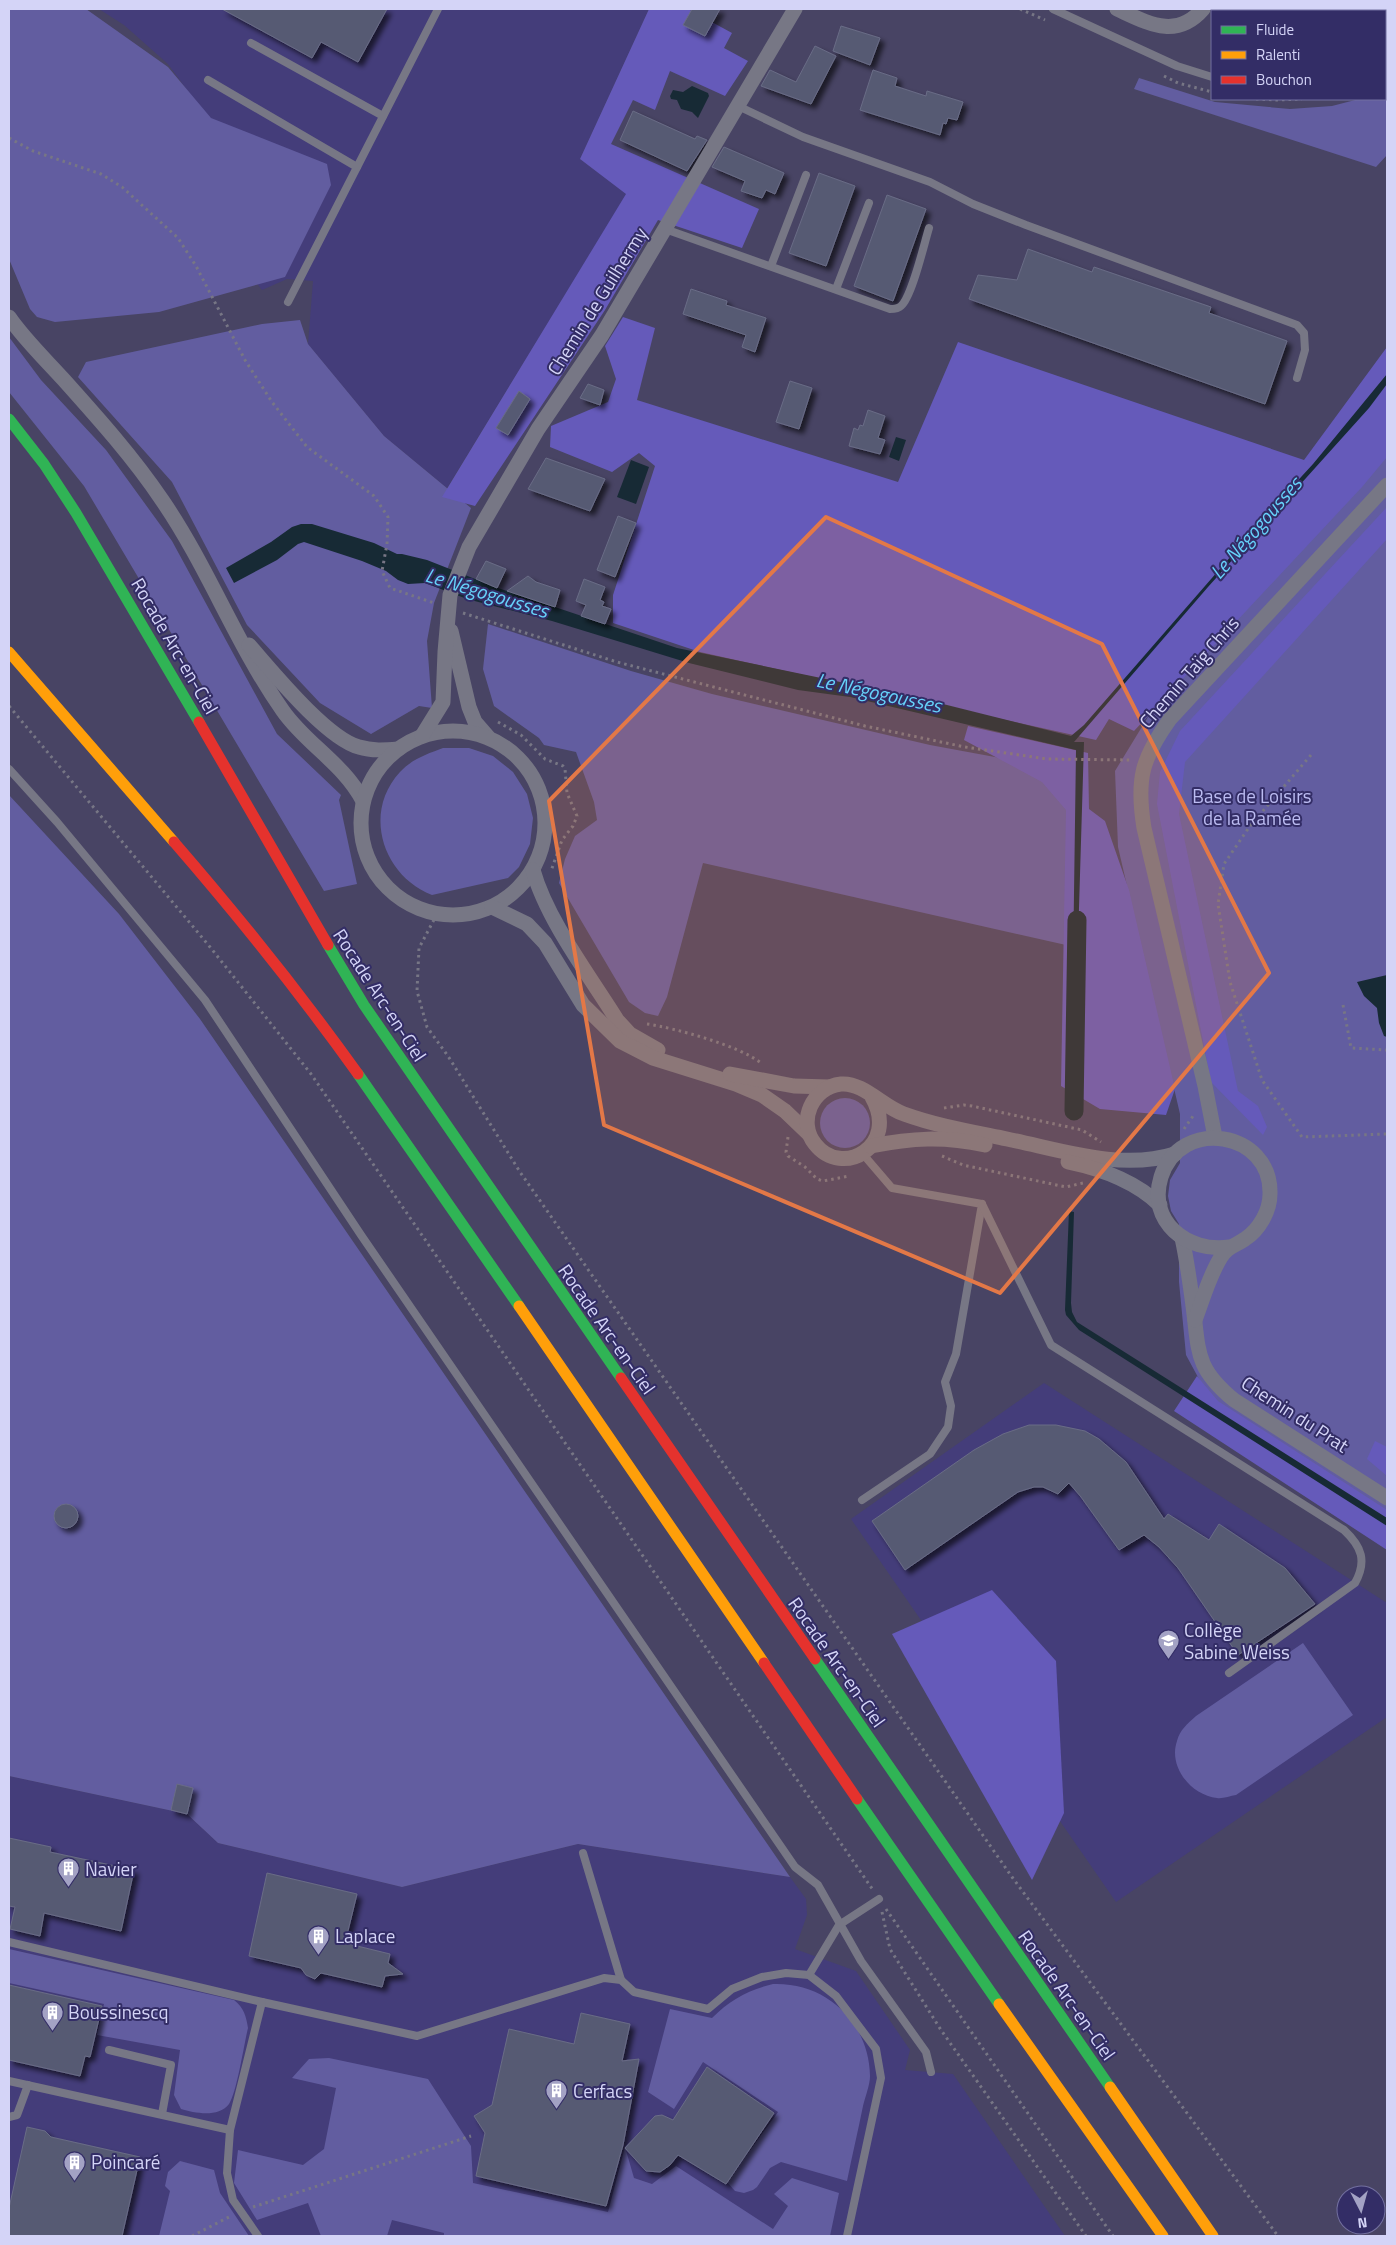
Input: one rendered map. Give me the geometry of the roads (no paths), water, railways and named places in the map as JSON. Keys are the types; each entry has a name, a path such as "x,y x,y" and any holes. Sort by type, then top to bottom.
{"highway":[{"name":"Rocade Arc-en-Ciel","path":"9,419 43,463 100,554 164,660 304,909 364,1005 1213,2236"},
{"path":"9,652 229,905 306,1001 404,1139 980,1977 1163,2236"}],"street":[{"name":"Chemin de Guilhermy","path":"422,736 442,702 449,607 459,569 469,547 538,429 602,334 795,9"},
{"path":"1117,9 1160,27 1185,24 1203,9"},
{"path":"9,317 101,422 162,500 236,630 254,668 284,713 348,777 363,801"},
{"name":"Chemin Taïg Chris","path":"1215,1137 1205,1086 1144,828 1140,797 1144,764 1152,743 1170,719 1387,485"},
{"path":"449,607 469,707 475,722 488,737"},
{"path":"236,630 289,691 308,710 344,740 358,747 375,750 398,749"},
{"path":"444,731 466,732 488,737 508,748 524,764 536,783 544,804 546,826 542,849 533,870 511,895 492,907 465,915 437,914 413,907 392,893 375,874 364,851 360,826 363,801 370,781 382,764 398,749 422,736 444,731"},
{"path":"533,870 548,910 617,1020 630,1034 649,1046 736,1076 794,1086 830,1087 841,1084 853,1085 864,1090 894,1111 1072,1158 1109,1172 1136,1185 1160,1206"},
{"path":"492,907 527,924 545,943 583,1005 620,1041 653,1058 736,1084 762,1095 785,1111 809,1134 815,1145 825,1153 837,1158 850,1158 867,1150 906,1140 956,1139 1072,1158 1130,1161 1157,1159 1175,1154"},
{"path":"809,1134 807,1120 810,1106 818,1095 830,1087"},
{"path":"867,1150 878,1135 881,1122 879,1109 872,1097"},
{"path":"1215,1137 1232,1140 1248,1148 1260,1161 1268,1177 1270,1194 1267,1212 1258,1227 1245,1239 1229,1247 1205,1248 1182,1238 1168,1224 1160,1206 1159,1192 1161,1178 1166,1165 1175,1154 1186,1144 1200,1139 1215,1137"},
{"name":"Chemin du Prat","path":"1182,1238 1195,1320 1196,1344 1206,1371 1218,1388 1387,1498"},
{"name":"Chemin du Prat","path":"1195,1320 1212,1273 1229,1247"}],"lane":[{"path":"288,302 438,9"},
{"path":"1053,9 1169,63 1211,77"},
{"path":"251,43 383,116"},
{"path":"208,80 357,167"},
{"path":"738,106 803,136 930,182 973,204 1026,225 1297,326 1304,333 1305,350 1297,378"},
{"path":"771,266 806,175"},
{"path":"836,290 869,203"},
{"path":"665,229 890,309 898,309 909,295 928,228"},
{"path":"9,769 57,822 206,1000 361,1235 696,1723 796,1867 818,1886 861,1961 926,2052 931,2072"},
{"path":"867,1150 873,1168 892,1188 982,1204"},
{"path":"862,1500 930,1454 948,1427 951,1406 945,1382 956,1354 982,1204"},
{"path":"982,1204 1051,1345 1344,1530 1354,1540 1361,1553 1362,1570 1355,1582 1229,1673"},
{"path":"583,1853 621,1980 634,1992 708,2009 732,1989 762,1977 786,1973 809,1975 836,1996 876,2049 881,2078 847,2236"},
{"path":"809,1975 840,1925 880,1899"},
{"path":"9,1942 262,2002 417,2036 604,1978 621,1980"},
{"path":"258,2236 233,2200 227,2173 230,2130 262,2002"},
{"path":"109,2050 171,2065 162,2114"},
{"path":"9,2081 230,2130"},
{"path":"9,2117 17,2115 28,2085"}],"water":[{"path":"692,86 708,93 709,96 698,118 692,112 681,109 677,100 671,99 670,96 673,90 683,92"},
{"name":"Le Négogousses","path":"1387,374 1387,384 1369,408 1208,587 1074,742 1084,742 1074,1074 1077,1111 1071,1110 1076,750 850,697 798,690 689,663 552,621 467,599 425,583 408,584 398,580 386,571 362,561 304,542 298,544 277,560 234,583 226,568 271,542 292,527 301,524 312,524 374,543 397,554 427,560 498,588 677,648 927,700 1071,736 1084,725 1313,464"},
{"path":"896,437 906,440 899,461 889,457"},
{"path":"631,460 649,467 636,504 617,497"},
{"path":"1387,975 1387,1037 1384,1036 1379,1023 1377,1008 1364,996 1357,982"},
{"path":"1069,1211 1074,1212 1071,1303 1072,1312 1077,1322 1387,1518 1387,1526 1079,1330 1066,1315 1065,1310"}],"waterway":[{"path":"1074,1111 1077,920"}],"place":[{"name":"Collège Sabine Weiss","path":"1168,1660"},
{"name":"Navier","path":"69,1888"},
{"name":"Laplace","path":"319,1955"},
{"name":"Boussinescq","path":"52,2031"},
{"name":"Cerfacs","path":"557,2110"},
{"name":"Poincaré","path":"75,2181"}],"park label":[{"name":"Base de Loisirs de la Ramée","path":"1252,807"}]}
